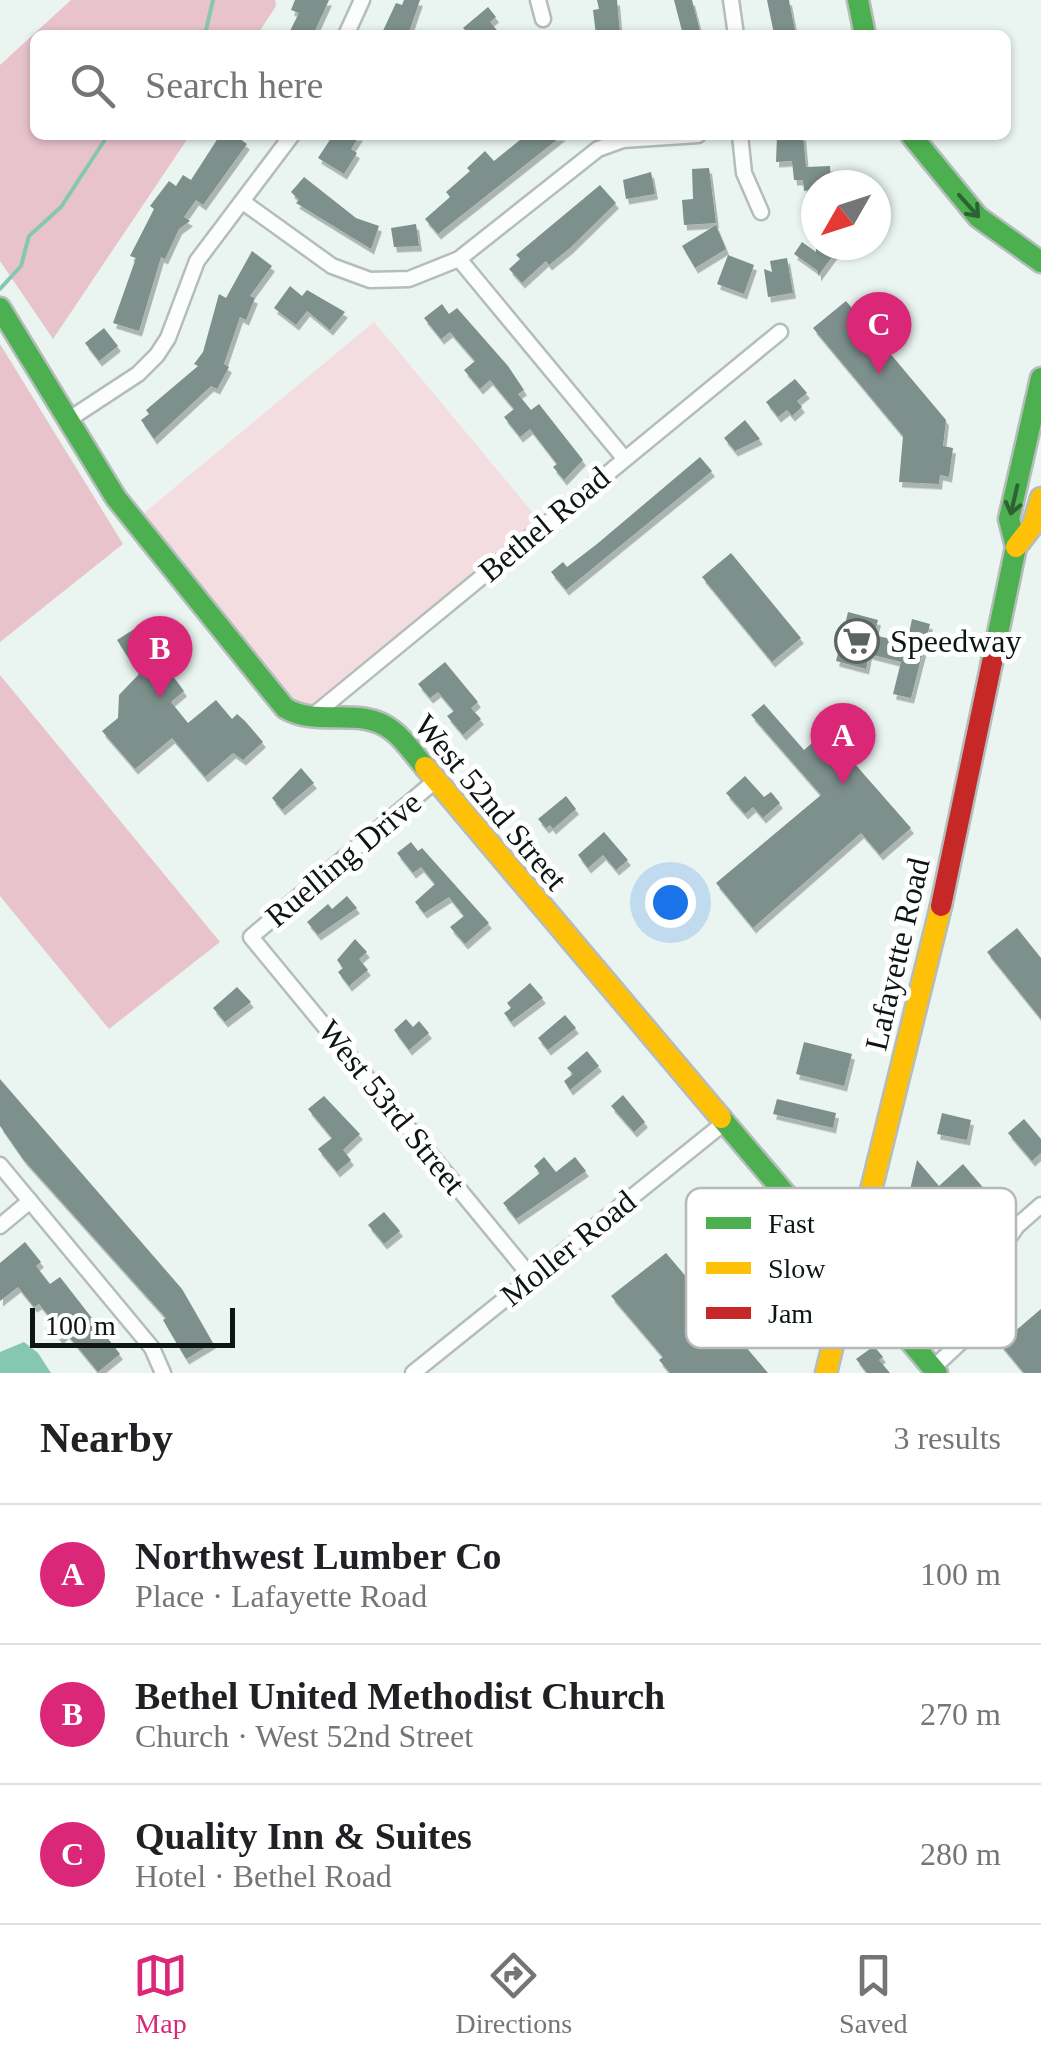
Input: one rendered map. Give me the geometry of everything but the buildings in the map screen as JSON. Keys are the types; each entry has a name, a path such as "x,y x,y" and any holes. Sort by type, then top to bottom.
{"main road":[{"path":"858,0 864,30"},
{"path":"915,140 978,217 1041,262"},
{"path":"0,308 116,498 156,551 285,708 310,718"},
{"name":"Lafayette Road","path":"1016,547 1009,519 1041,378"},
{"name":"Lafayette Road","path":"872,1188 942,902 1016,547 1033,524 1041,498"},
{"name":"West 52nd Street","path":"310,718 356,715 382,722 779,1188"},
{"name":"Lafayette Road","path":"826,1373 832,1348"},
{"name":"West 52nd Street","path":"916,1348 935,1370"}],"street":[{"path":"348,30 362,0"},
{"path":"538,0 543,18"},
{"path":"731,0 735,30"},
{"path":"68,420 138,374 157,355 168,338 197,261 288,140"},
{"path":"243,202 316,257 360,277 409,279 460,259 598,149 623,140"},
{"path":"741,140 744,173 760,212"},
{"path":"460,259 624,458"},
{"name":"Bethel Road","path":"310,718 780,332"},
{"name":"Ruelling Drive","path":"252,937 436,781"},
{"name":"West 53rd Street","path":"252,937 532,1278"},
{"name":"Moller Road","path":"413,1373 724,1123"},
{"path":"0,1165 152,1348 163,1373"},
{"path":"0,1226 30,1201"},
{"path":"1016,1227 1041,1205"},
{"path":"935,1370 957,1348"}],"shaded area":[{"path":"71,0 275,0 276,6 260,30 38,30"},
{"path":"30,38 30,140 187,140 53,339 0,261 0,65"},
{"path":"374,322 538,519 313,706 295,706 139,517"},
{"path":"0,344 123,544 0,642"},
{"path":"0,675 220,942 109,1029 0,896"},
{"path":"24,1342 38,1353 51,1373 0,1373 0,1352"}],"waterway":[{"path":"206,30 213,0"},
{"path":"0,289 21,266 29,236 61,207 105,140"}],"traffic: fast":[{"path":"858,0 864,30"},
{"path":"915,140 978,217 1041,262"},
{"path":"0,308 116,498 285,708 298,714 381,723 425,767"},
{"path":"992,662 1016,547 1009,519 1041,378"},
{"path":"721,1118 780,1188"},
{"path":"916,1348 937,1373"}],"traffic: slow":[{"path":"1016,547 1033,525 1041,498"},
{"path":"425,767 721,1118"},
{"path":"872,1188 941,906"},
{"path":"826,1373 832,1348"}],"traffic: jam":[{"path":"941,906 992,662"}],"place":[{"name":"Quality Inn & Suites","path":"879,374"},
{"name":"Speedway","path":"857,641"},
{"name":"Bethel United Methodist Church","path":"160,698"},
{"name":"Northwest Lumber Co","path":"843,785"}]}
